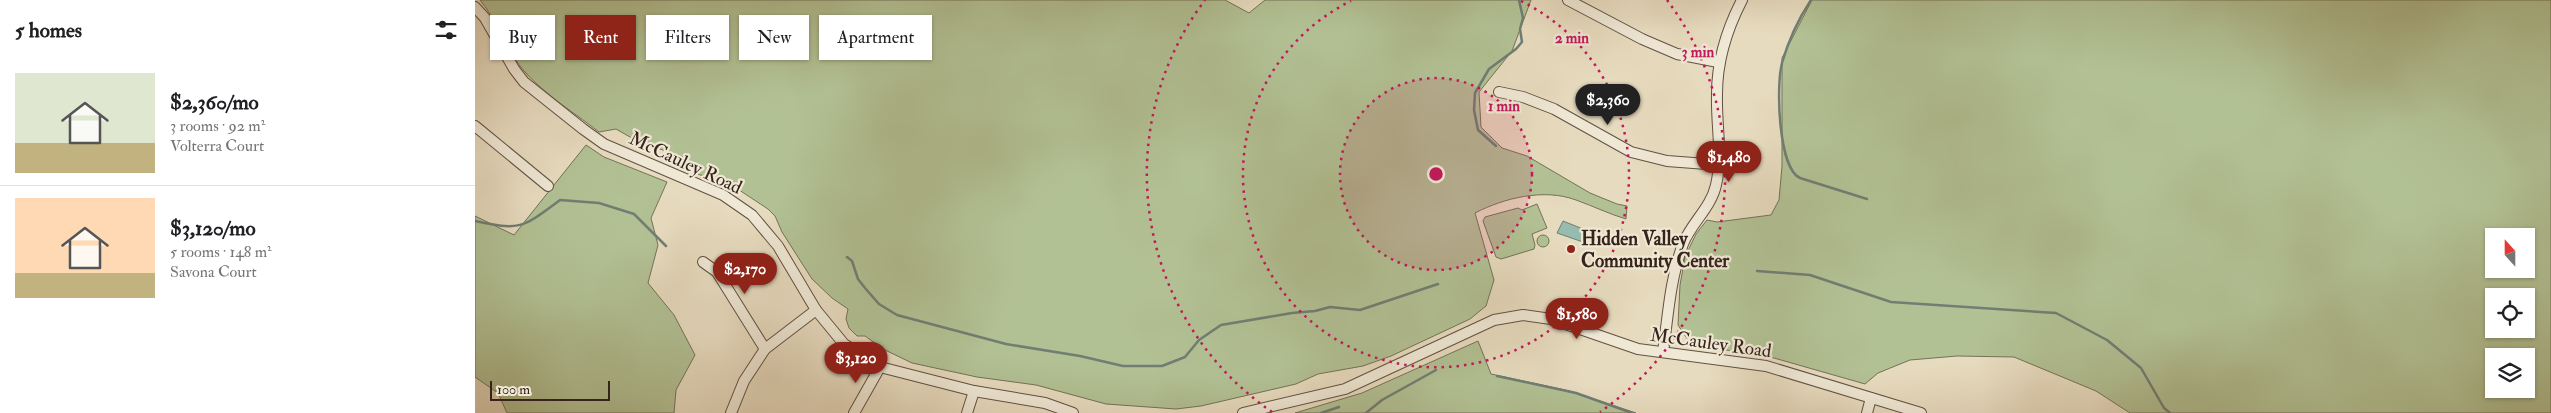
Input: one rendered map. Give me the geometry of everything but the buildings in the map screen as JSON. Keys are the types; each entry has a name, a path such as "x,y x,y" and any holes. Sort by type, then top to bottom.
{"street":[{"path":"1567,0 1641,38 1677,54 1718,62"},
{"path":"1663,352 1673,278 1684,243 1704,211 1715,188 1720,165 1717,95 1718,62 1742,0"},
{"name":"McCauley Road","path":"475,6 485,18 513,69 524,82 583,129 604,144 723,196 752,215 778,246 817,310 843,344 880,367 975,392 1045,403 1073,413"},
{"path":"1499,92 1523,97 1554,109 1631,152 1667,161 1720,165"},
{"path":"475,126 548,186"},
{"path":"703,262 717,272 765,349"},
{"path":"731,413 744,382 765,349 817,310"},
{"name":"McCauley Road","path":"1243,413 1345,390 1473,330 1508,317 1523,315 1551,319 1637,349 1766,366 1921,413"},
{"path":"853,413 880,367"},
{"path":"967,413 975,392"},
{"path":"1867,413 1871,398"}],"green space":[{"path":"480,0 1225,0 1249,13 1265,0 1531,0 1512,51 1479,92 1481,127 1502,148 1527,156 1590,193 1627,206 1626,219 1564,196 1524,196 1499,203 1475,213 1494,280 1486,306 1470,319 1391,356 1363,366 1318,374 1296,384 1201,406 1176,409 1106,404 1036,385 977,377 912,363 883,349 865,336 857,336 849,328 846,319 848,309 832,298 812,279 782,232 775,216 768,209 730,184 694,173 690,169 686,158 637,141 616,129 599,132 554,99 523,70 516,60 555,60 555,15 490,14"},
{"path":"1812,0 2551,0 2551,413 2130,413 2096,391 2014,357 1957,356 1910,360 1878,373 1865,384 1760,354 1692,346 1678,325 1680,285 1685,257 1696,234 1707,220 1717,222 1771,215 1779,200 1782,166 1782,58"},
{"path":"586,145 604,157 667,182 651,218 658,245 648,283 674,315 695,355 676,390 674,413 507,413 498,393 475,377 475,216 514,235"},
{"path":"1537,204 1547,228 1532,234 1535,245 1534,249 1501,259 1496,257 1483,221 1485,217 1518,208 1522,210"},
{"path":"1543,235 1549,241 1543,247 1537,241"},
{"path":"1478,341 1491,374 1570,391 1636,413 1295,413 1362,393"}],"water":[{"path":"1563,221 1588,231 1583,242 1557,233"}],"waterway":[{"path":"1496,146 1478,130 1474,110 1475,93 1489,69 1516,49 1522,42 1520,29 1523,18 1519,0"},
{"path":"1811,0 1802,14 1791,39 1780,74 1779,106 1783,143 1787,159 1793,171 1800,178 1867,199"},
{"path":"475,221 502,226 521,225 529,222 560,200 599,203 634,214 666,246"},
{"path":"847,257 852,261 858,279 865,288 879,304 897,315 1006,344 1080,356 1123,366 1162,366 1185,357 1199,340 1221,325 1315,311 1330,307 1360,310 1438,284"},
{"path":"1757,271 1810,275 1891,302 2056,313 2107,340 2141,368 2164,408 2170,413"},
{"path":"1366,413 1382,400 1436,370"},
{"path":"1497,376 1576,393 1632,413"},
{"path":"1321,413 1339,407"}],"place":[{"name":"Hidden Valley Community Center","path":"1571,249"}]}
